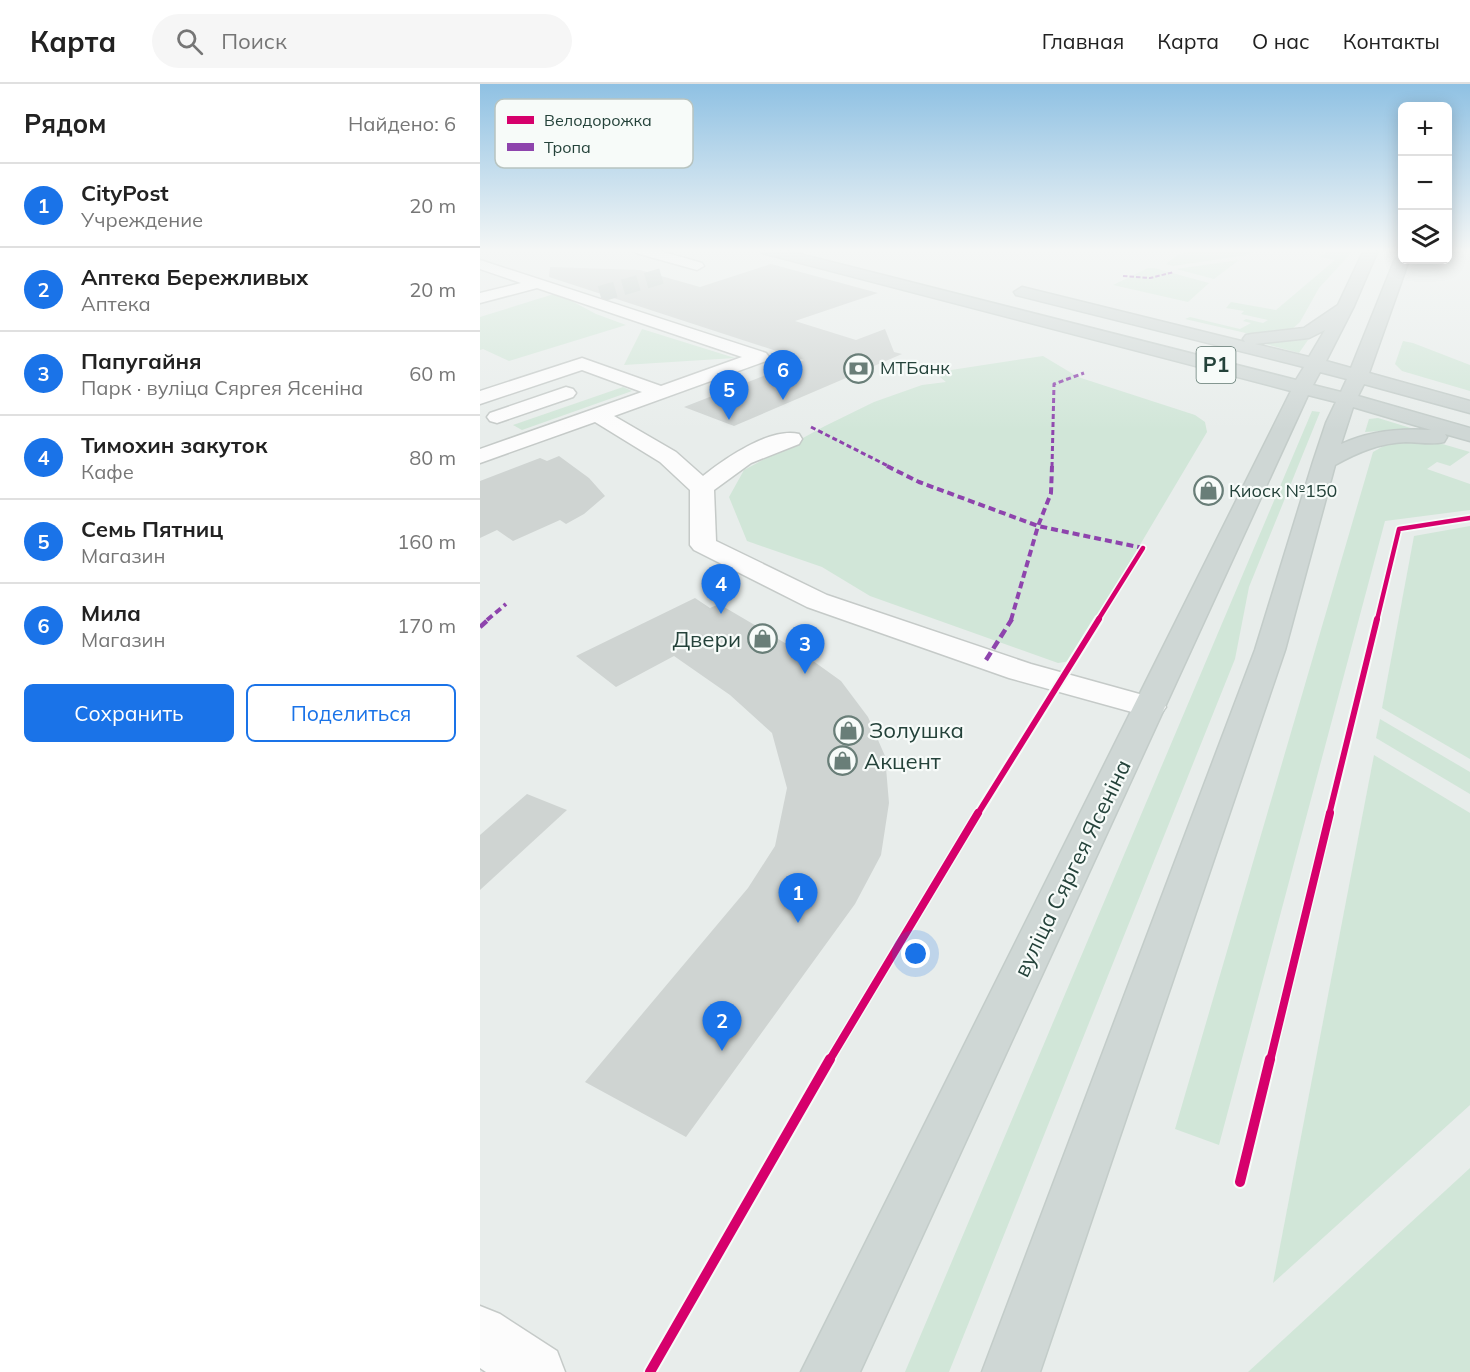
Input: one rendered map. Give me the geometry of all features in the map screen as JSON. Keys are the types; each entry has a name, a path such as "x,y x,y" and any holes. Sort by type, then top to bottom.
{"main road":[{"name":"Р1","path":"1025,310 1308,376 1358,376 1470,407"},
{"name":"Р1","path":"1098,310 1167,327 1308,376 1346,399 1470,435"},
{"path":"1167,327 1235,338 1299,336 1316,330 1341,310"},
{"name":"вуліца Сяргея Ясеніна","path":"830,1372 1308,376 1344,310"},
{"path":"1011,1372 1270,650 1324,462 1346,399 1358,376 1383,310"},
{"path":"1324,462 1354,445 1383,437 1423,436 1470,441"}],"lane":[{"path":"480,456 760,357 630,310"},
{"path":"480,398 582,364 660,392"},
{"path":"488,412 616,375"},
{"path":"488,412 531,438"},
{"path":"598,415 668,457 702,488 703,545 817,601 975,657 1058,683 1150,707"},
{"path":"702,488 743,456 762,447 791,439"},
{"path":"480,1334 536,1372"}],"green space":[{"path":"502,310 589,310 626,325 509,361 483,349 480,350 480,317"},
{"path":"1239,310 1307,310 1300,322 1291,330 1250,334 1185,319 1190,317 1240,329 1251,323 1243,321 1246,319 1263,323 1268,320 1241,314 1244,311"},
{"path":"642,329 735,358 624,365"},
{"path":"1308,340 1299,353 1262,343"},
{"path":"1403,341 1470,365 1470,391 1402,371 1395,364"},
{"path":"1043,356 1078,377 1195,415 1205,422 1207,432 1071,661 1058,663 870,596 822,567 747,541 729,497 744,470 874,402 922,385 946,382 940,377 951,370"},
{"path":"623,387 632,391 522,430 513,425"},
{"path":"1312,411 1320,412 1249,587 1235,659 949,1372 905,1372"},
{"path":"1378,418 1414,429 1365,432 1369,419"},
{"path":"1410,441 1439,443 1470,452 1450,466 1437,462 1427,469 1470,484 1470,510 1385,521 1219,1145 1175,1129 1373,452 1389,443"},
{"path":"1470,526 1470,759 1382,708 1414,536"},
{"path":"1380,719 1470,772 1470,794 1376,738"},
{"path":"1374,755 1470,813 1470,1105 1273,1283"},
{"path":"1470,1168 1470,1372 1248,1372"}],"building":[{"path":"651,310 827,310 795,321 856,340 885,329 894,352 902,354 734,426 684,407 804,360"},
{"path":"559,456 589,478 605,496 584,514 566,524 560,520 513,541 497,530 480,538 480,481 540,458 547,461"},
{"path":"695,598 710,608 719,604 802,653 841,681 868,717 885,756 889,803 881,855 855,904 686,1137 585,1082 748,888 775,846 787,788 772,733 730,695 674,656 616,687 576,656"},
{"path":"527,794 567,810 480,890 480,835"}],"marked path":[{"path":"986,660 1011,621 1038,526 1051,493 1054,384 1084,373"},
{"path":"811,427 919,482 1038,526 1143,548"},
{"path":"480,627 506,604"}],"cycle path":[{"path":"1240,1182 1399,529 1470,518"},
{"path":"650,1372 828,1062 1022,741 1143,548"}],"place":[{"name":"МТБанк","path":"859,368"},
{"name":"Мила","path":"783,400"},
{"name":"Семь Пятниц","path":"729,420"},
{"name":"Киоск №150","path":"1208,491"},
{"name":"Тимохин закуток","path":"721,614"},
{"name":"Двери","path":"762,639"},
{"name":"Папугайня","path":"805,674"},
{"name":"Золушка","path":"848,730"},
{"name":"Акцент","path":"843,761"},
{"name":"CityPost","path":"798,923"},
{"name":"Аптека Бережливых","path":"722,1051"}]}
